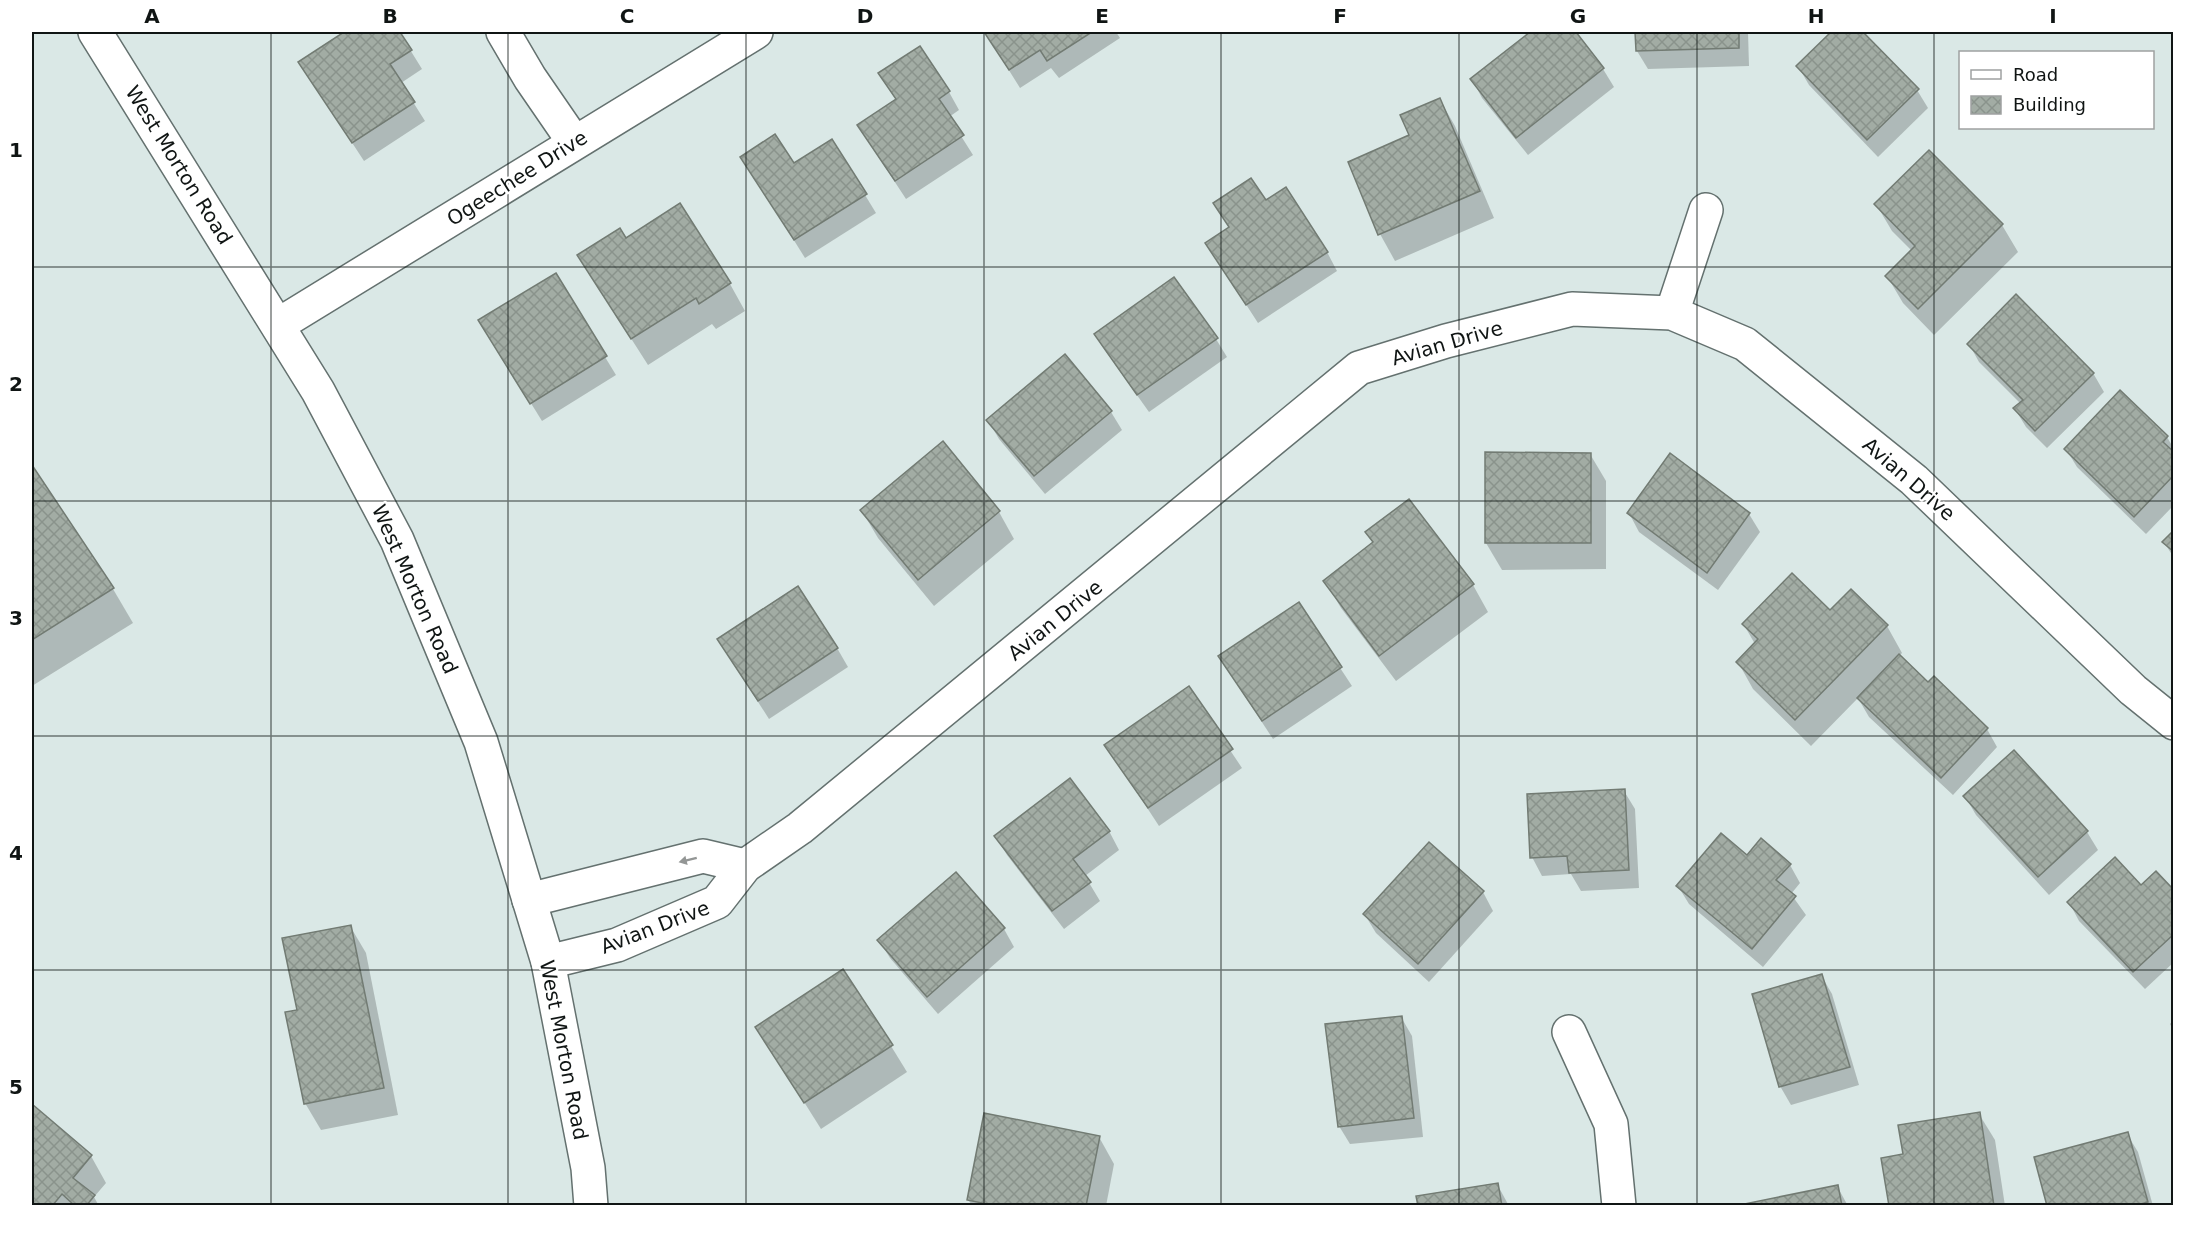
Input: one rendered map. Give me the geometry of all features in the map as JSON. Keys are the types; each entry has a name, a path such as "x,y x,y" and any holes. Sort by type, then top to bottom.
{"street":[{"name":"West Morton Road","path":"95,32 318,392 397,540 481,742 548,962 588,1168 591,1206"},
{"path":"503,32 530,78 574,142"},
{"name":"Ogeechee Drive","path":"278,325 756,32"},
{"path":"1672,313 1706,210"},
{"name":"Avian Drive","path":"548,962 617,945 717,902 745,866 800,828 1359,368 1446,341 1572,309 1672,313 1745,344 1914,480 2133,690 2174,723"},
{"path":"529,900 704,856 745,866"},
{"path":"1569,1032 1611,1124 1619,1206"}],"building":[{"path":"344,32 400,32 412,50 390,64 415,102 352,143 298,62"},
{"path":"984,32 1092,32 1047,61 1040,50 1009,70"},
{"path":"1530,32 1576,32 1604,68 1516,138 1470,79"},
{"path":"1635,32 1739,32 1739,48 1636,51"},
{"path":"1831,32 1863,32 1919,89 1867,140 1796,66"},
{"path":"920,46 950,91 939,99 964,135 895,181 857,125 896,99 878,73"},
{"path":"1440,98 1480,191 1378,235 1348,162 1409,135 1400,115"},
{"path":"775,134 794,163 832,139 867,194 794,240 740,157"},
{"path":"1929,150 2003,224 1918,309 1885,276 1915,246 1874,204"},
{"path":"1251,178 1266,200 1286,187 1328,252 1246,305 1205,243 1229,227 1213,203"},
{"path":"680,203 731,283 699,304 696,298 631,339 577,255 620,228 626,238"},
{"path":"556,273 607,356 530,404 478,320"},
{"path":"1174,277 1218,338 1137,395 1094,334"},
{"path":"2016,294 2094,373 2035,431 2013,408 2023,400 1967,344"},
{"path":"1065,354 1112,411 1034,476 986,420"},
{"path":"2120,390 2168,436 2163,442 2174,452 2174,475 2134,517 2064,449"},
{"path":"943,441 1000,511 918,580 860,510"},
{"path":"1485,452 1591,453 1591,543 1485,543"},
{"path":"1670,453 1750,513 1707,573 1627,513"},
{"path":"32,465 114,588 32,640"},
{"path":"1409,499 1474,584 1379,656 1323,581 1373,542 1365,532"},
{"path":"2174,530 2174,552 2162,542"},
{"path":"1792,573 1830,610 1851,589 1888,625 1795,720 1736,662 1758,639 1742,624"},
{"path":"798,586 838,648 758,701 717,639"},
{"path":"1299,602 1342,667 1262,721 1218,656"},
{"path":"1899,654 1928,682 1934,676 1988,728 1941,778 1857,698"},
{"path":"1189,686 1233,749 1148,808 1104,745"},
{"path":"2014,750 2088,831 2038,877 1963,796"},
{"path":"1070,778 1110,831 1073,859 1091,882 1052,911 994,836"},
{"path":"1625,789 1629,870 1569,873 1567,856 1530,858 1527,794"},
{"path":"1721,833 1747,855 1761,838 1791,864 1776,880 1796,896 1752,949 1676,886"},
{"path":"1429,842 1484,891 1418,964 1363,914"},
{"path":"2115,857 2141,885 2156,871 2174,890 2174,934 2133,972 2067,902"},
{"path":"956,872 1005,928 927,997 877,940"},
{"path":"351,925 384,1088 304,1104 285,1012 297,1010 282,938"},
{"path":"843,969 893,1045 804,1103 755,1027"},
{"path":"1822,974 1850,1067 1779,1087 1752,994"},
{"path":"1402,1016 1414,1118 1338,1127 1325,1024"},
{"path":"32,1104 92,1155 73,1178 95,1195 86,1206 75,1206 62,1194 52,1206 32,1206"},
{"path":"1980,1112 1994,1206 1889,1206 1881,1158 1903,1154 1898,1125"},
{"path":"984,1113 1100,1136 1086,1206 997,1206 967,1200"},
{"path":"2128,1132 2148,1202 2134,1206 2047,1206 2034,1157"},
{"path":"1498,1183 1502,1206 1418,1206 1416,1196"},
{"path":"1838,1185 1842,1206 1744,1206 1744,1204"}]}
